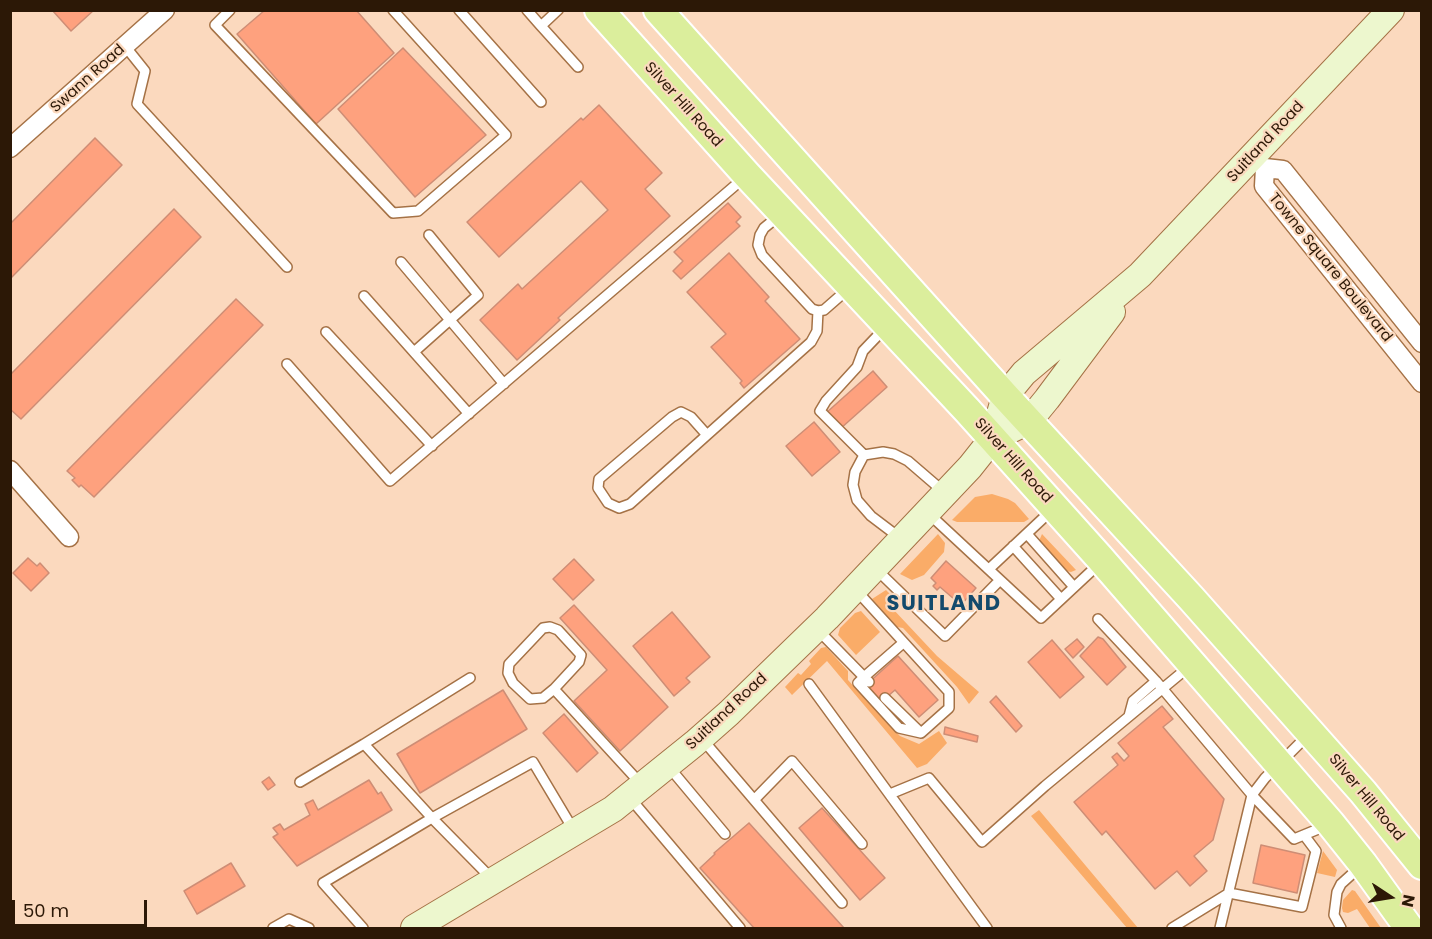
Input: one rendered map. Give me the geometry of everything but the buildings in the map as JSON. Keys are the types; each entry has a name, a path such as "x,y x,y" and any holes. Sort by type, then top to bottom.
{"main road":[{"name":"Silver Hill Road","path":"599,10 747,175 993,438 1102,561 1331,824 1409,928"},
{"name":"Silver Hill Road","path":"658,10 1005,396 1191,598 1364,792 1422,865"},
{"name":"Suitland Road","path":"414,928 613,809 701,738 855,589 970,467 993,438 1005,396 1024,374 1140,274 1260,161 1391,10"},
{"path":"656,74 687,43"},
{"name":"Suitland Road","path":"993,438 1029,421 1140,274"}],"street":[{"name":"Swann Road","path":"10,148 165,10"},
{"name":"Towne Square Boulevard","path":"1260,161 1283,170 1422,343"},
{"name":"Towne Square Boulevard","path":"1260,161 1264,186 1422,383"},
{"path":"10,470 69,537"}],"lane":[{"path":"230,10 215,25 393,213 418,211 506,135 393,10"},
{"path":"459,10 541,102"},
{"path":"527,10 578,67"},
{"path":"541,27 558,10"},
{"path":"125,46 145,71 137,104 287,267"},
{"path":"287,364 390,481 747,175"},
{"path":"783,213 764,228 758,245 762,255 812,309 824,310 851,285"},
{"path":"414,352 478,295 429,235"},
{"path":"401,262 504,384"},
{"path":"364,297 469,414"},
{"path":"707,435 691,417 681,412 599,478 598,488 608,503 619,508 630,504 811,342 817,331 818,311"},
{"path":"864,454 820,411 826,401 857,367 863,351 888,324"},
{"path":"326,332 432,446"},
{"path":"864,454 883,452 894,454 908,461 944,493"},
{"path":"864,454 855,472 853,485 857,500 871,516 901,539"},
{"path":"989,569 1054,507"},
{"path":"927,511 1041,618 1102,561"},
{"path":"1027,534 1074,587"},
{"path":"1013,546 1061,599"},
{"path":"874,568 945,636 1000,580"},
{"path":"855,589 949,692 950,708 921,733"},
{"path":"1098,619 1159,685 1252,795 1294,838 1331,824"},
{"path":"550,627 558,630 581,655 579,662 554,689 543,698 530,699 513,683 508,673 509,664 543,628 550,627"},
{"path":"816,628 866,679"},
{"path":"903,642 866,679 858,683 899,728 921,733"},
{"path":"890,794 929,778 982,842 1045,786 1129,717 1159,685 1192,664"},
{"path":"300,782 470,678"},
{"path":"809,684 987,928"},
{"path":"554,689 636,791 740,928"},
{"path":"885,698 921,733"},
{"path":"1220,928 1252,795 1278,764 1310,733"},
{"path":"701,738 842,903"},
{"path":"364,744 432,819 494,881"},
{"path":"754,800 792,761 862,844"},
{"path":"363,928 323,883 533,762 575,832"},
{"path":"668,765 725,834"},
{"path":"1172,928 1228,893 1302,907 1316,851 1304,835"},
{"path":"1341,928 1334,915 1337,892 1341,884 1363,864"},
{"path":"273,928 289,919 309,928"}],"shaded area":[{"path":"992,494 1015,503 1029,519 1024,522 957,522 952,520 975,497"},
{"path":"938,534 945,543 944,552 924,575 912,580 900,574"},
{"path":"1042,534 1076,570 1066,571 1039,541"},
{"path":"886,590 895,599 896,604 893,609 937,656 979,692 969,704 957,687 903,628 897,627 872,599"},
{"path":"861,611 880,632 856,655 838,635 840,628 855,613"},
{"path":"826,647 848,671 848,680 900,736 919,744 939,731 947,743 927,764 917,768 827,661 792,695 785,687 798,673 801,675 811,664 809,661 821,648"},
{"path":"1039,810 1138,928 1127,928 1031,816"},
{"path":"1323,851 1337,870 1335,877 1317,873"},
{"path":"1352,890 1381,928 1370,928 1357,909 1348,913 1343,912 1343,900"}],"district":[{"name":"SUITLAND","path":"944,605"}]}
